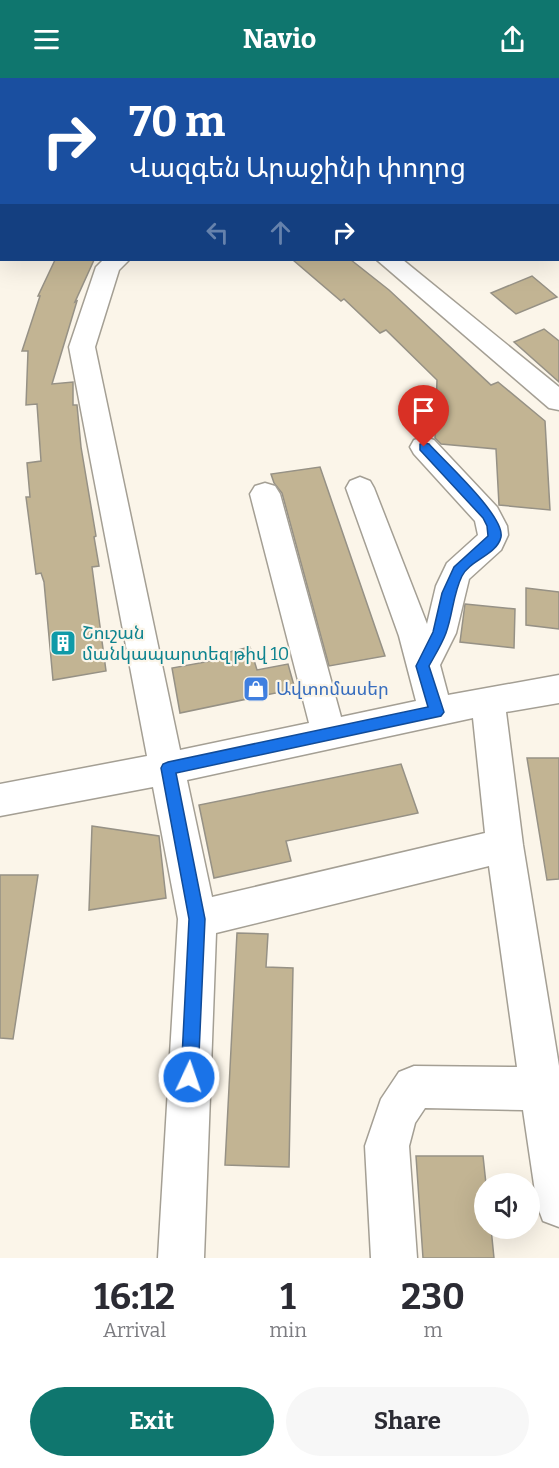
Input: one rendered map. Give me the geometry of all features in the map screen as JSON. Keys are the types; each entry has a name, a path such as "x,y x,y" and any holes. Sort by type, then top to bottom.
{"street":[{"path":"116,261 108,267 82,347 197,919 181,1258"},
{"path":"390,261 559,401"},
{"path":"422,666 440,633 448,593 458,570 471,557 489,545 494,537 494,526 487,515 424,447"},
{"path":"360,488 415,636 436,712"},
{"path":"265,494 329,734"},
{"path":"0,800 168,768 488,700 559,689"},
{"path":"488,700 505,845 551,1088 559,1205"},
{"path":"197,919 505,845"},
{"path":"394,1258 387,1146 396,1114 414,1087 551,1088"}],"building":[{"path":"55,261 94,261 75,302 77,301 52,384 73,382 73,405 77,405 81,447 96,536 94,537 99,566 92,567 106,671 53,680 44,582 41,573 36,574 26,497 30,497 27,463 41,461 37,404 26,405 28,351 22,351 40,296 38,296"},
{"path":"294,261 352,261 389,290 491,385 498,382 545,421 550,510 499,505 496,449 441,444 435,438 437,380 386,330 380,333 344,299 341,301"},
{"path":"532,276 557,297 516,314 491,293"},
{"path":"544,329 559,341 559,382 514,342"},
{"path":"320,467 385,656 329,666 282,493 274,483 271,474"},
{"path":"526,588 559,592 559,629 526,625"},
{"path":"465,604 515,609 514,648 460,642"},
{"path":"250,647 257,670 288,664 295,689 180,713 172,668 222,659 221,654"},
{"path":"527,758 559,758 559,879 547,880"},
{"path":"401,764 418,813 286,841 291,861 214,878 199,805"},
{"path":"92,826 159,836 166,898 89,910"},
{"path":"0,875 38,875 13,1039 0,1038"},
{"path":"237,933 268,934 266,967 293,968 289,1167 225,1165"},
{"path":"416,1156 483,1156 485,1173 474,1173 474,1239 492,1239 494,1258 423,1258"}],"place":[{"name":"Շուշան մանկապարտեզ թիվ 10","path":"63,643"},
{"name":"Ավտոմասեր","path":"256,689"}],"route":[{"path":"189,1077 197,919 168,768 436,712 422,666 440,633 448,593 458,570 471,557 489,545 494,537 494,526 487,515 424,447"}]}
